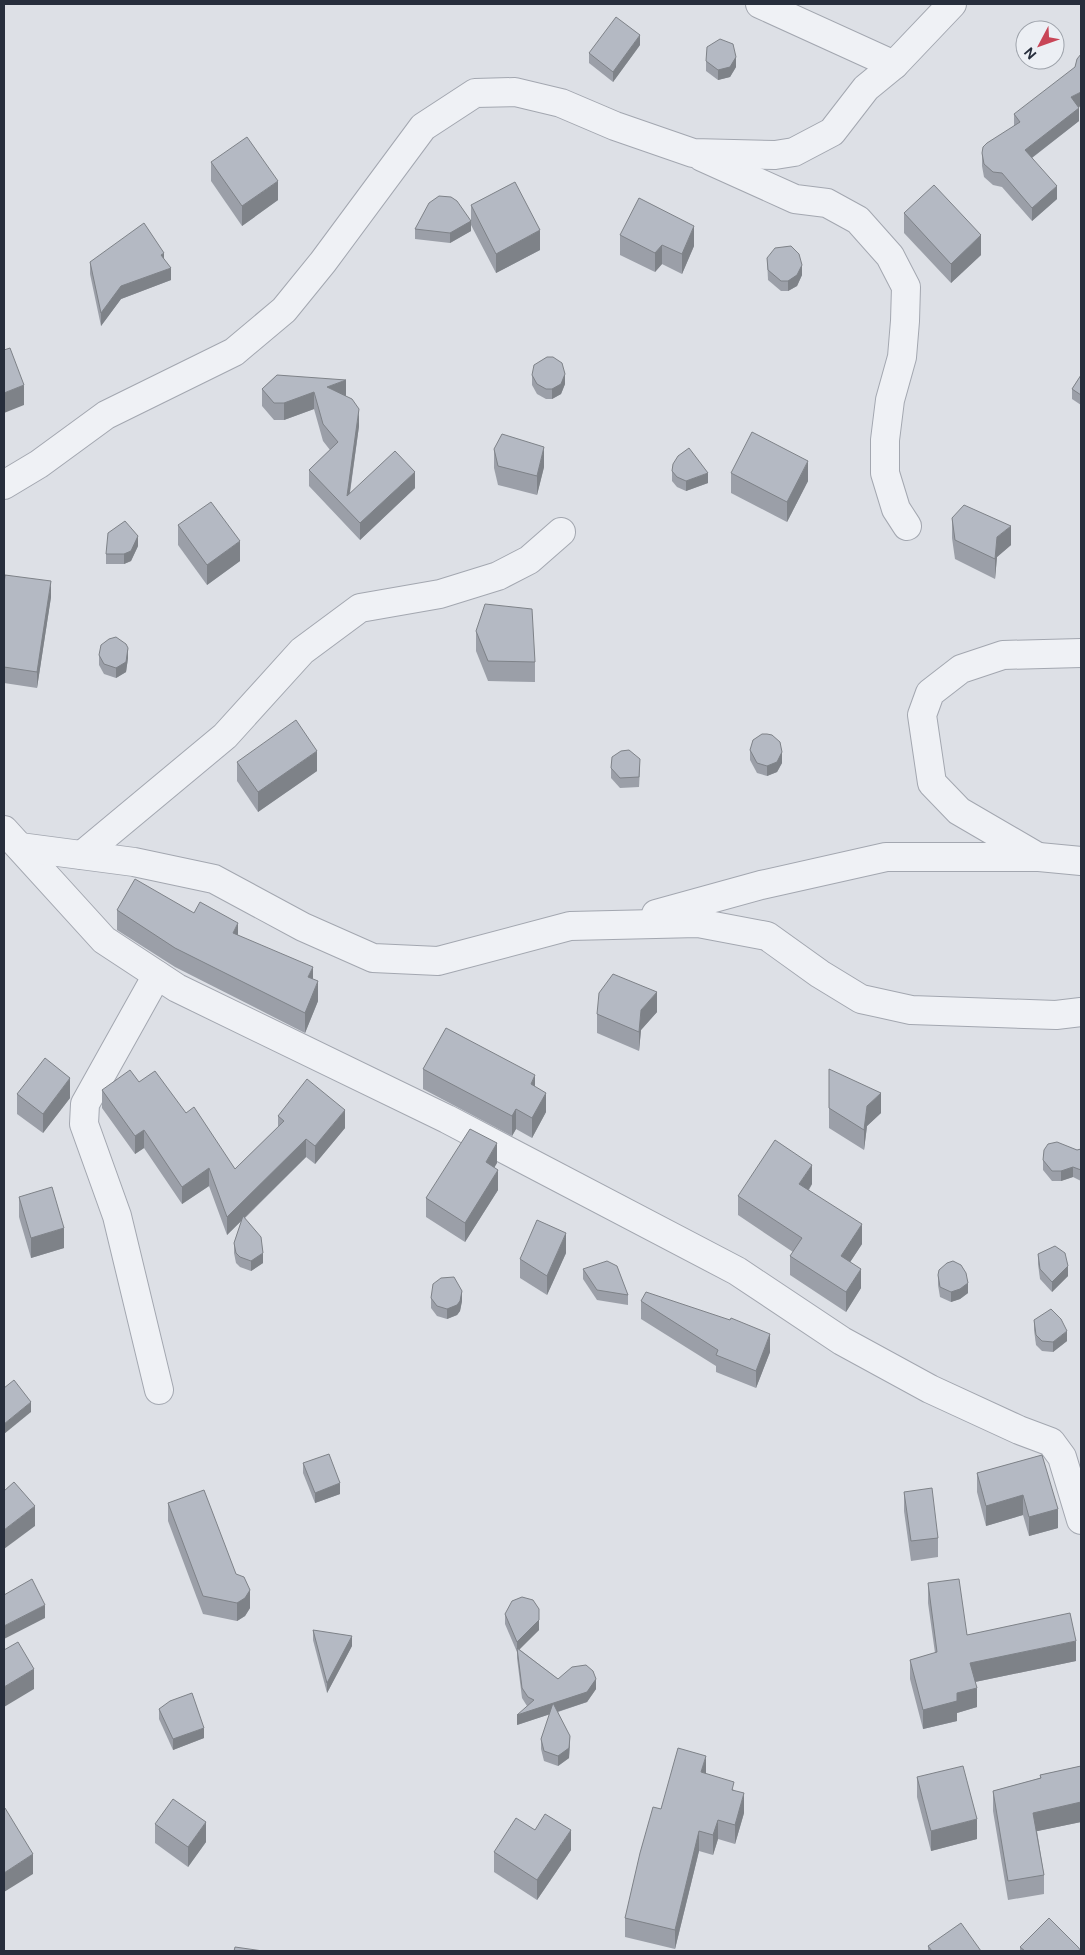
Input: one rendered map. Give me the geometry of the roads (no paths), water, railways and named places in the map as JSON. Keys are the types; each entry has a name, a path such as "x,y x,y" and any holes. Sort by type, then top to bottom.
{"street":[{"path":"760,4 894,66"},
{"path":"693,153 775,154 794,152 832,132 866,88 894,66 952,4"},
{"path":"4,485 39,464 106,415 234,352 284,310 323,262 423,127 475,93 515,92 561,103 616,126 693,153 794,198 827,203 858,220 890,256 906,288 902,356 890,400 885,440 885,472 896,509 907,526"},
{"path":"82,855 225,736 302,651 360,608 440,594 498,576 529,560 561,532"},
{"path":"1040,857 959,811 932,783 922,715 930,693 961,669 1003,655 1081,653"},
{"path":"12,839 82,855 134,862 214,879 303,927 373,958 438,961 570,926 608,927 698,923 768,936 820,974 861,999 911,1010 1056,1015 1081,1012"},
{"path":"12,839 104,940 177,988 447,1119 737,1271 842,1341 930,1390 1019,1430 1051,1442 1074,1475 1081,1520"},
{"path":"608,927 761,885 886,857 1040,857 1081,861"},
{"path":"158,975 85,1104 84,1124 117,1216 159,1390"}]}
